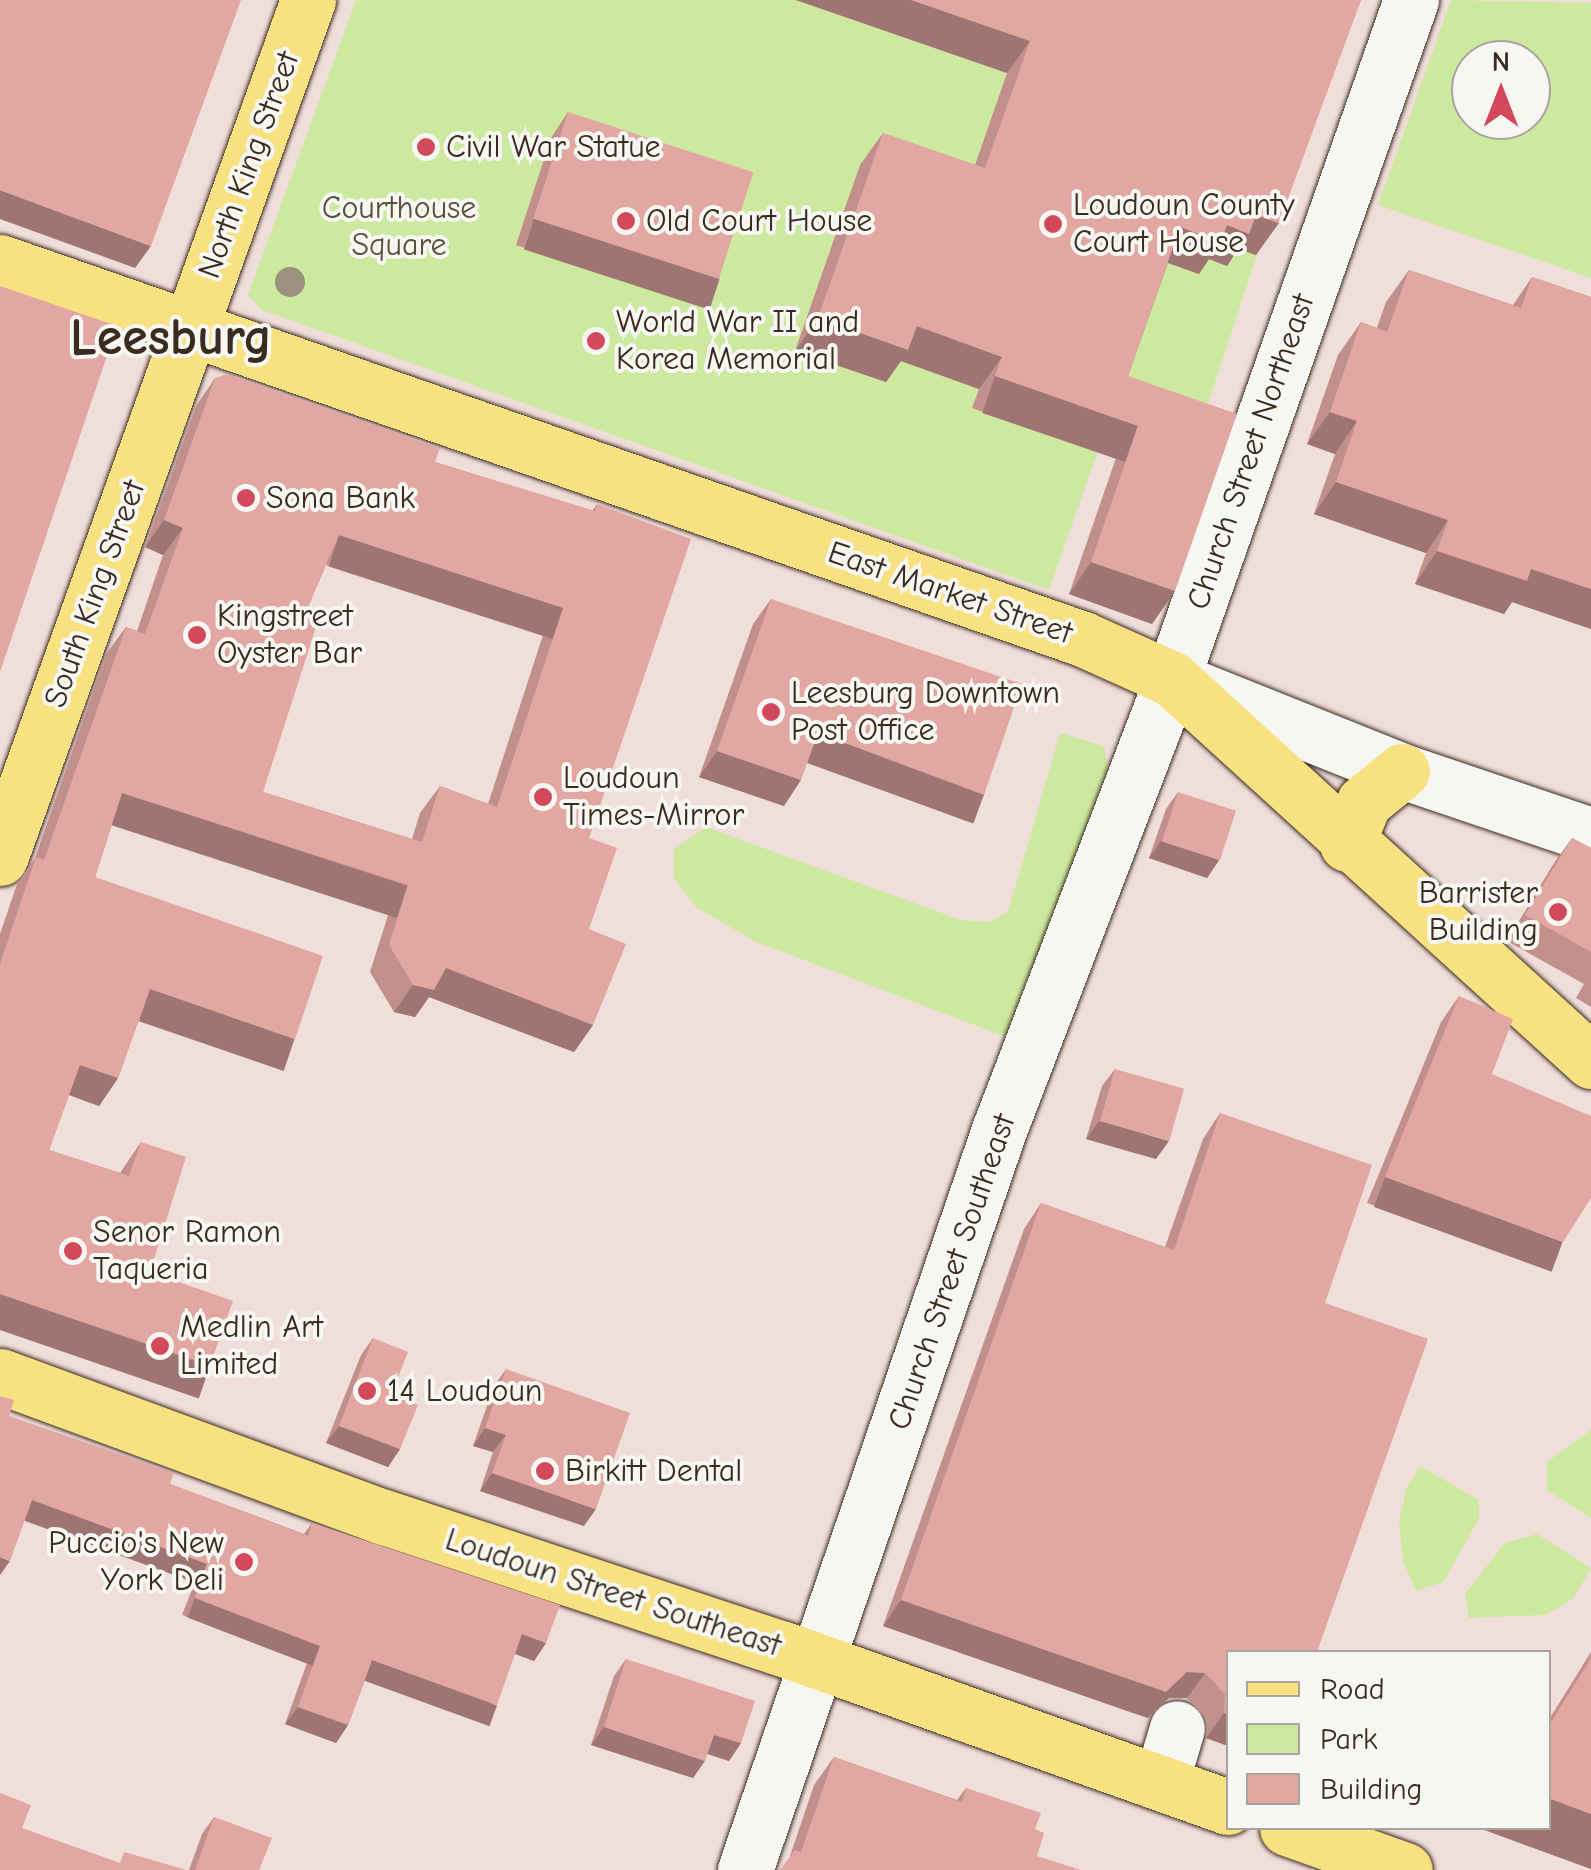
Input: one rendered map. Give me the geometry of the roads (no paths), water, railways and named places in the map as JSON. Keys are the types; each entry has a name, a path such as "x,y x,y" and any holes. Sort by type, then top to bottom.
{"main road":[{"name":"North King Street","path":"189,330 308,0"},
{"name":"East Market Street","path":"0,262 1083,639 1172,679 1347,844 1591,1061"},
{"name":"South King Street","path":"0,858 189,330"},
{"path":"1347,844 1364,802 1402,771"},
{"name":"Loudoun Street Southeast","path":"0,1376 384,1518 820,1662 1226,1805"},
{"path":"1292,1830 1405,1870"}],"street":[{"name":"Church Street Northeast","path":"1172,679 1411,0"},
{"path":"1172,679 1402,771 1591,836"},
{"name":"Church Street Southeast","path":"744,1870 820,1662 999,1130 1172,679"},
{"path":"1161,1782 1176,1728"}],"place":[{"name":"Civil War Statue","path":"426,147"},
{"name":"Old Court House","path":"626,221"},
{"name":"Loudoun County Court House","path":"1053,224"},
{"name":"World War II and Korea Memorial","path":"596,341"},
{"name":"Sona Bank","path":"246,498"},
{"name":"Kingstreet Oyster Bar","path":"197,635"},
{"name":"Leesburg Downtown Post Office","path":"771,712"},
{"name":"Loudoun Times-Mirror","path":"543,797"},
{"name":"Barrister Building","path":"1558,912"},
{"name":"Senor Ramon Taqueria","path":"73,1251"},
{"name":"Medlin Art Limited","path":"160,1346"},
{"name":"14 Loudoun","path":"367,1391"},
{"name":"Birkitt Dental","path":"545,1471"},
{"name":"Puccio's New York Deli","path":"244,1562"}],"district":[{"name":"Leesburg","path":"171,338"}],"park label":[{"name":"Courthouse Square","path":"399,228"}]}
